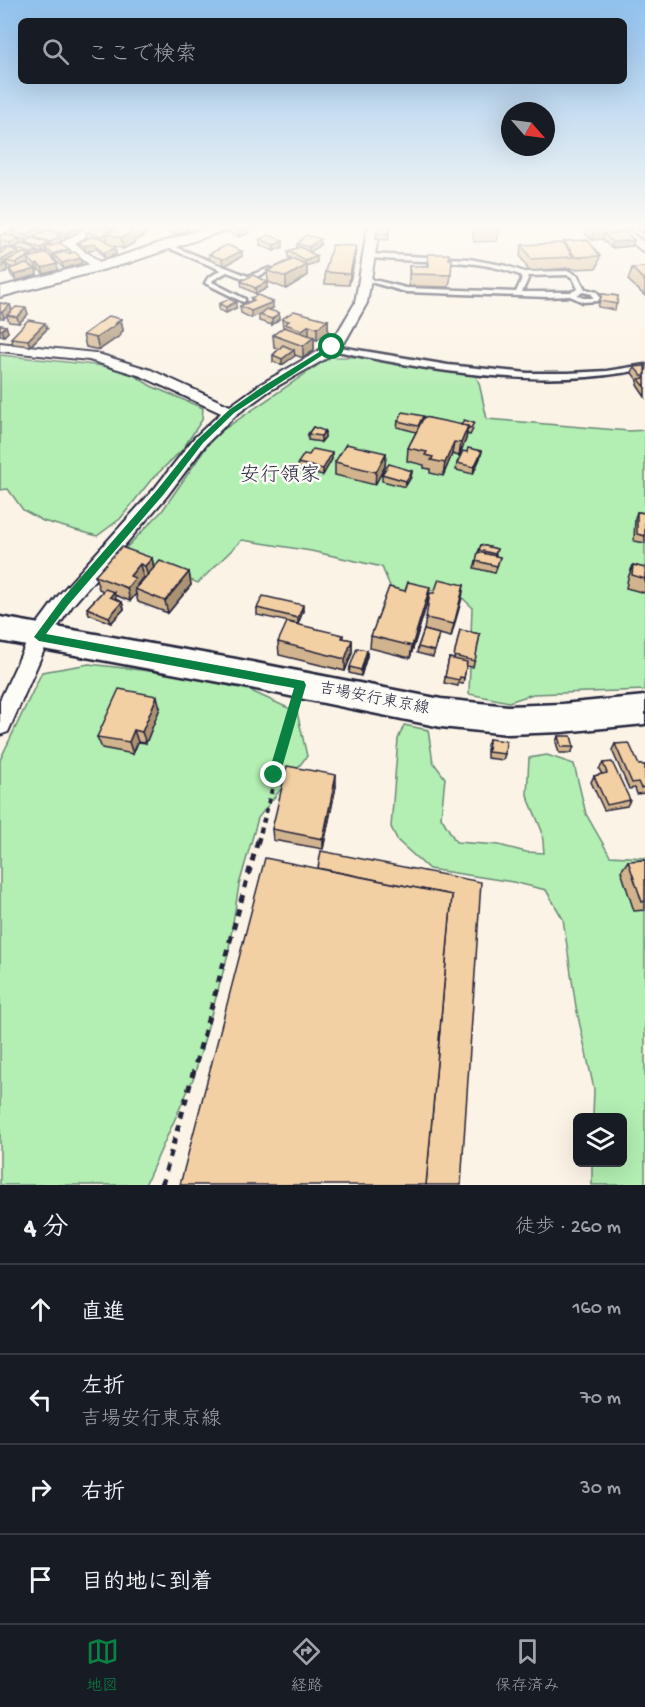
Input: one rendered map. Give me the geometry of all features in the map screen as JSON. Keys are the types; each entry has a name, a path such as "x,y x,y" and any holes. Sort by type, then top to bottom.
{"main road":[{"name":"吉場安行東京線","path":"0,629 441,713 508,720 562,718 645,710"}],"street":[{"path":"2,289 40,280"},
{"path":"0,725 39,637 65,602 160,492 200,441 231,412 264,388 332,347 355,316 369,289 369,280"},
{"path":"0,347 90,356 146,374 231,412"}],"lane":[{"path":"209,280 208,283 243,300"},
{"path":"518,294 524,280"},
{"path":"578,280 582,290"},
{"path":"369,289 388,288"},
{"path":"369,289 518,294 572,294 582,290 595,293 596,300 578,299 572,294"},
{"path":"332,347 429,366 561,377 645,367"}],"path":[{"path":"162,1185 173,1152 300,685"}],"green space":[{"path":"0,355 123,368 151,386 203,408 202,420 182,450 151,480 120,519 97,536 43,521 23,510 8,489 0,490"},
{"path":"330,357 357,357 475,375 487,419 629,431 645,430 645,690 533,694 509,702 469,694 472,607 454,590 392,591 382,567 311,551 242,540 198,583 121,553 162,511 214,436"},
{"path":"89,664 175,674 249,690 297,712 307,756 258,818 239,885 228,954 194,1077 145,1185 0,1185 0,760 42,672"},
{"path":"404,725 428,730 433,762 445,778 441,817 456,842 499,845 526,852 544,853 542,831 527,795 529,758 547,755 574,764 586,814 610,856 645,858 645,1185 592,1185 592,1167 627,1167 627,1113 593,1113 594,1089 576,1007 563,919 546,890 513,882 429,869 398,841 391,827 398,739"}],"building":[{"path":"264,280 267,282 255,288 241,281"},
{"path":"602,294 618,296 617,304 600,301"},
{"path":"258,295 273,302 251,311 240,306 254,300 251,298"},
{"path":"229,299 236,302 226,307 219,304"},
{"path":"0,303 10,305 0,312"},
{"path":"16,307 26,308 17,317 7,315"},
{"path":"266,309 279,313 272,319 259,315"},
{"path":"294,311 328,320 317,328 309,325 302,330 285,324 289,321 282,319"},
{"path":"109,316 121,319 96,338 83,335"},
{"path":"28,320 45,323 28,340 11,338"},
{"path":"284,327 314,337 303,346 273,335"},
{"path":"283,345 294,350 282,359 273,355"},
{"path":"645,366 645,376 642,376 634,367"},
{"path":"645,378 645,387 639,379"},
{"path":"403,412 423,416 418,426 398,421"},
{"path":"424,417 468,426 461,443 454,442 445,463 431,460 433,457 425,455 427,452 408,448"},
{"path":"464,420 474,423 471,428 461,425"},
{"path":"313,427 325,431 321,436 308,434"},
{"path":"346,444 386,453 376,472 335,462"},
{"path":"468,448 482,451 474,467 457,463 463,451 467,452"},
{"path":"313,449 332,453 323,469 298,463 304,454 309,455"},
{"path":"389,464 412,471 406,481 382,474"},
{"path":"637,512 645,513 645,536 637,534"},
{"path":"481,545 497,549 495,554 479,550"},
{"path":"121,547 152,558 145,566 140,564 130,576 135,578 127,588 95,576"},
{"path":"478,552 500,557 497,566 476,561"},
{"path":"160,561 189,572 165,601 135,589"},
{"path":"633,565 645,568 645,579 632,575"},
{"path":"439,579 464,585 454,624 426,618 430,593 434,593"},
{"path":"408,582 430,587 412,646 371,636 389,587 405,591"},
{"path":"105,589 114,592 110,597 122,602 109,617 87,608"},
{"path":"263,596 303,605 298,618 257,608"},
{"path":"287,622 343,635 342,638 352,640 345,659 278,642"},
{"path":"424,630 439,634 434,651 418,647"},
{"path":"460,630 480,634 475,661 454,656"},
{"path":"357,648 367,650 361,670 350,667"},
{"path":"449,658 467,662 464,678 460,677 459,680 445,677"},
{"path":"119,689 157,696 142,732 134,730 129,742 97,737"},
{"path":"558,736 571,736 574,747 561,747"},
{"path":"489,739 506,741 505,754 488,752"},
{"path":"629,743 639,765 645,765 645,787 641,788 638,782 632,783 615,744"},
{"path":"612,762 630,800 607,805 594,776 607,773 603,763"},
{"path":"287,766 336,775 323,839 272,829"},
{"path":"321,851 481,882 461,1185 426,1185 452,895 318,868"},
{"path":"265,858 452,895 426,1185 180,1185"},
{"path":"645,860 645,901 642,902 628,861"}],"district":[{"name":"安行領家","path":"280,476"}],"route":[{"path":"274,775 300,685 39,637 65,602 160,492 200,441 231,412 264,388 332,347"}]}
